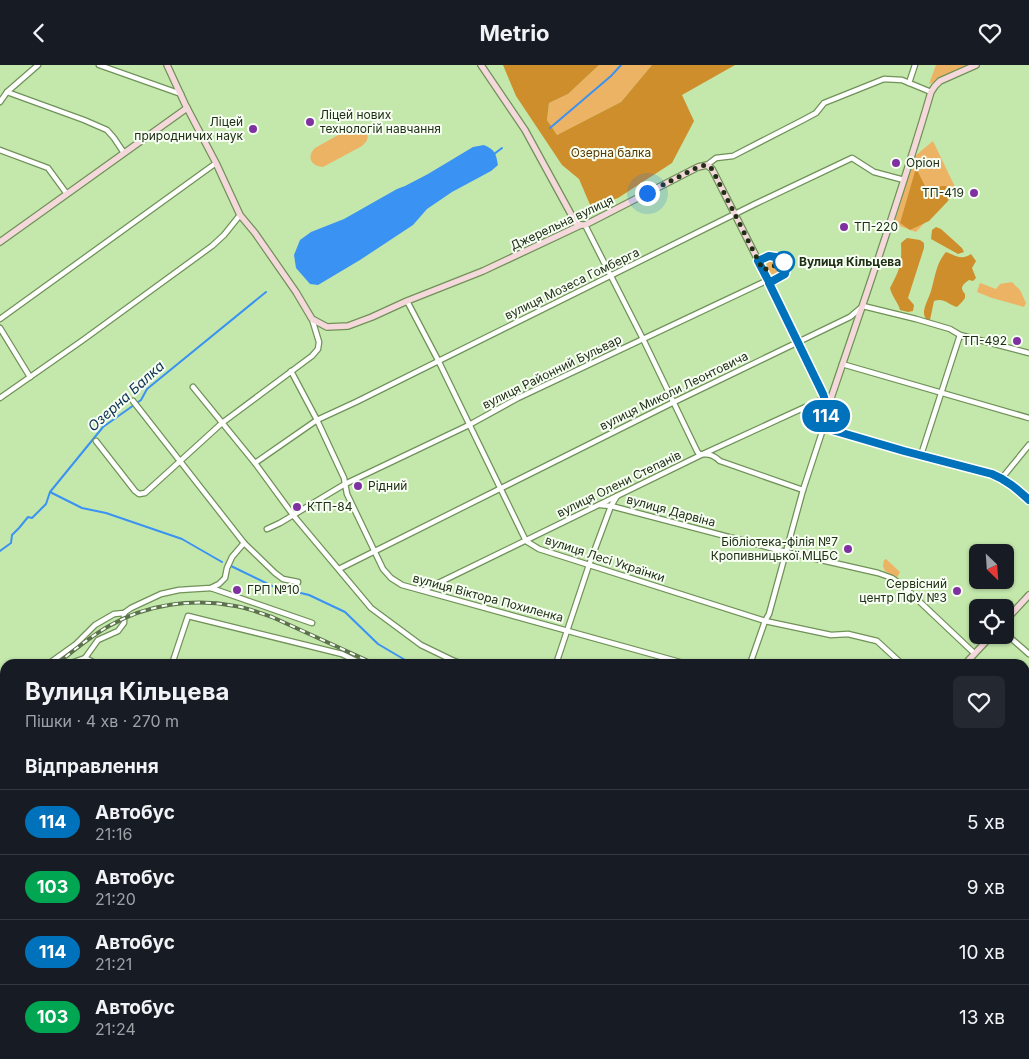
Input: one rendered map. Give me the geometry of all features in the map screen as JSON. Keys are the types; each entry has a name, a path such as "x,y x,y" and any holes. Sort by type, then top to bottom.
{"street":[{"path":"0,102 7,92 38,65"},
{"path":"100,65 181,94"},
{"path":"96,441 135,491 139,494 145,493 222,423 312,356 318,349 319,342 312,319 269,253 240,215 167,65"},
{"path":"481,65 525,130 576,223 583,225 611,275 697,451 803,490"},
{"path":"909,83 915,65"},
{"path":"826,411 863,306 931,93 940,81 976,65"},
{"name":"Джерельна вулиця","path":"312,319 327,327 348,326 483,271 583,225 698,167 706,165 716,158 733,155 816,113 824,103 884,79 909,83 931,93"},
{"path":"7,92 107,130 124,153"},
{"path":"0,242 188,108"},
{"path":"0,150 48,168 67,194"},
{"name":"вулиця Мозеса Гомберга","path":"255,463 317,420 852,158 874,171 904,180"},
{"path":"0,319 216,163"},
{"path":"706,165 712,169 825,397 826,420 803,490 769,614 764,621 752,659"},
{"path":"0,398 212,246 224,235 240,215"},
{"name":"вулиця Районний Бульвар","path":"268,529 346,484 468,425 518,398 768,280"},
{"name":"вулиця Лесі Українки","path":"407,301 526,541 540,549 764,621 831,635 848,633 877,641 897,659"},
{"path":"863,306 916,319 950,329 960,335 1029,353"},
{"name":"вулиця Миколи Леонтовича","path":"339,569 674,402 850,317 863,306"},
{"path":"0,328 30,377"},
{"path":"921,455 960,335"},
{"path":"842,364 1029,418"},
{"name":"вулиця Віктора Похиленка","path":"291,371 317,420 344,478 347,495 383,569 391,578 402,585 669,659"},
{"path":"193,387 255,463 293,515 371,608 422,645 450,659"},
{"name":"вулиця Олени Степанів","path":"424,590 617,495 825,397"},
{"path":"133,401 244,543 283,579 298,582"},
{"path":"826,420 830,427 836,431 992,474 1002,478 1029,500"},
{"path":"1002,478 1029,445"},
{"path":"558,659 589,565 617,495"},
{"name":"вулиця Дарвіна","path":"598,505 611,506 892,578 902,585 974,653"},
{"path":"211,588 225,578 232,557 244,543"},
{"path":"55,659 76,644 95,625 114,614 124,613 161,594 179,590 211,588 312,623"},
{"path":"1014,611 1029,595"},
{"path":"82,659 85,658 98,640 118,631 124,623 124,613"},
{"path":"174,659 188,616 342,654 352,659"},
{"path":"1014,641 1029,654"},
{"path":"969,659 983,644"}],"shaded area":[{"path":"599,65 652,65 621,102 557,135 547,120 549,103 568,94"},
{"path":"936,65 969,65 929,84"},
{"path":"357,125 365,128 367,133 368,138 362,146 323,167 313,163 310,158 315,148"},
{"path":"933,141 956,189 916,232 894,224 915,156"},
{"path":"774,258 779,259 783,268 781,274 776,276 770,273 766,266 768,261"},
{"path":"1012,282 1020,290 1026,303 1024,307 977,292 980,283 996,289 1000,284"},
{"path":"886,559 900,572 897,578 885,571 883,566"}],"green space":[{"name":"Озерна балка","path":"503,65 599,65 568,94 549,103 547,120 557,135 621,102 652,65 735,65 682,95 694,121 672,163 618,198 591,207 579,179 562,165 516,96"},
{"path":"916,168 928,192 941,186 946,186 951,194 948,201 929,221 910,230 900,223"},
{"path":"936,227 941,229 964,252 958,254 931,239 932,230"},
{"path":"907,238 920,240 924,243 908,298 914,305 913,311 908,312 900,310 890,288 900,266 901,243"},
{"path":"946,252 961,257 971,254 976,261 972,268 976,278 973,281 969,280 962,288 965,298 957,307 944,301 934,301 930,320 926,319 924,313 925,306 938,266"}],"water":[{"path":"484,145 494,152 498,165 427,209 413,225 360,260 318,285 310,284 296,268 294,255 300,240 311,232 344,219 428,174 473,147"}],"waterway":[{"name":"Озерна Балка","path":"550,128 611,76 621,65"},
{"name":"Озерна Балка","path":"494,154 502,148"},
{"name":"Озерна Балка","path":"0,551 11,543 12,535 28,517 32,518 46,504 50,492 103,427 141,400 147,389 266,292"},
{"path":"50,492 82,508 106,513 182,539 222,562"},
{"path":"231,566 272,586 309,595 345,612 378,644 404,659"}],"railway":[{"path":"63,659 96,634 124,618 154,608 187,603 219,604 254,611 272,617 364,659"}],"bus line":[{"name":"114","path":"768,280 758,261 769,256 782,258 786,269 785,274 769,283 825,397 826,420 832,430 992,474 1002,478 1029,500"}],"place":[{"name":"Ліцей нових технологій навчання","path":"310,122"},
{"name":"Ліцей природничих наук","path":"253,129"},
{"name":"Оріон","path":"896,163"},
{"name":"ТП-419","path":"974,193"},
{"name":"ТП-220","path":"844,227"},
{"name":"Вулиця Кільцева","path":"784,262"},
{"name":"ТП-492","path":"1017,341"},
{"name":"Рідний","path":"358,486"},
{"name":"КТП-84","path":"297,507"},
{"name":"Бібліотека-філія №7 Кропивницької МЦБС","path":"848,549"},
{"name":"ГРП №10","path":"237,590"},
{"name":"Сервісний центр ПФУ №3","path":"957,591"}],"route":[{"path":"647,193 698,167 703,165 709,166 763,270 784,262"}]}
